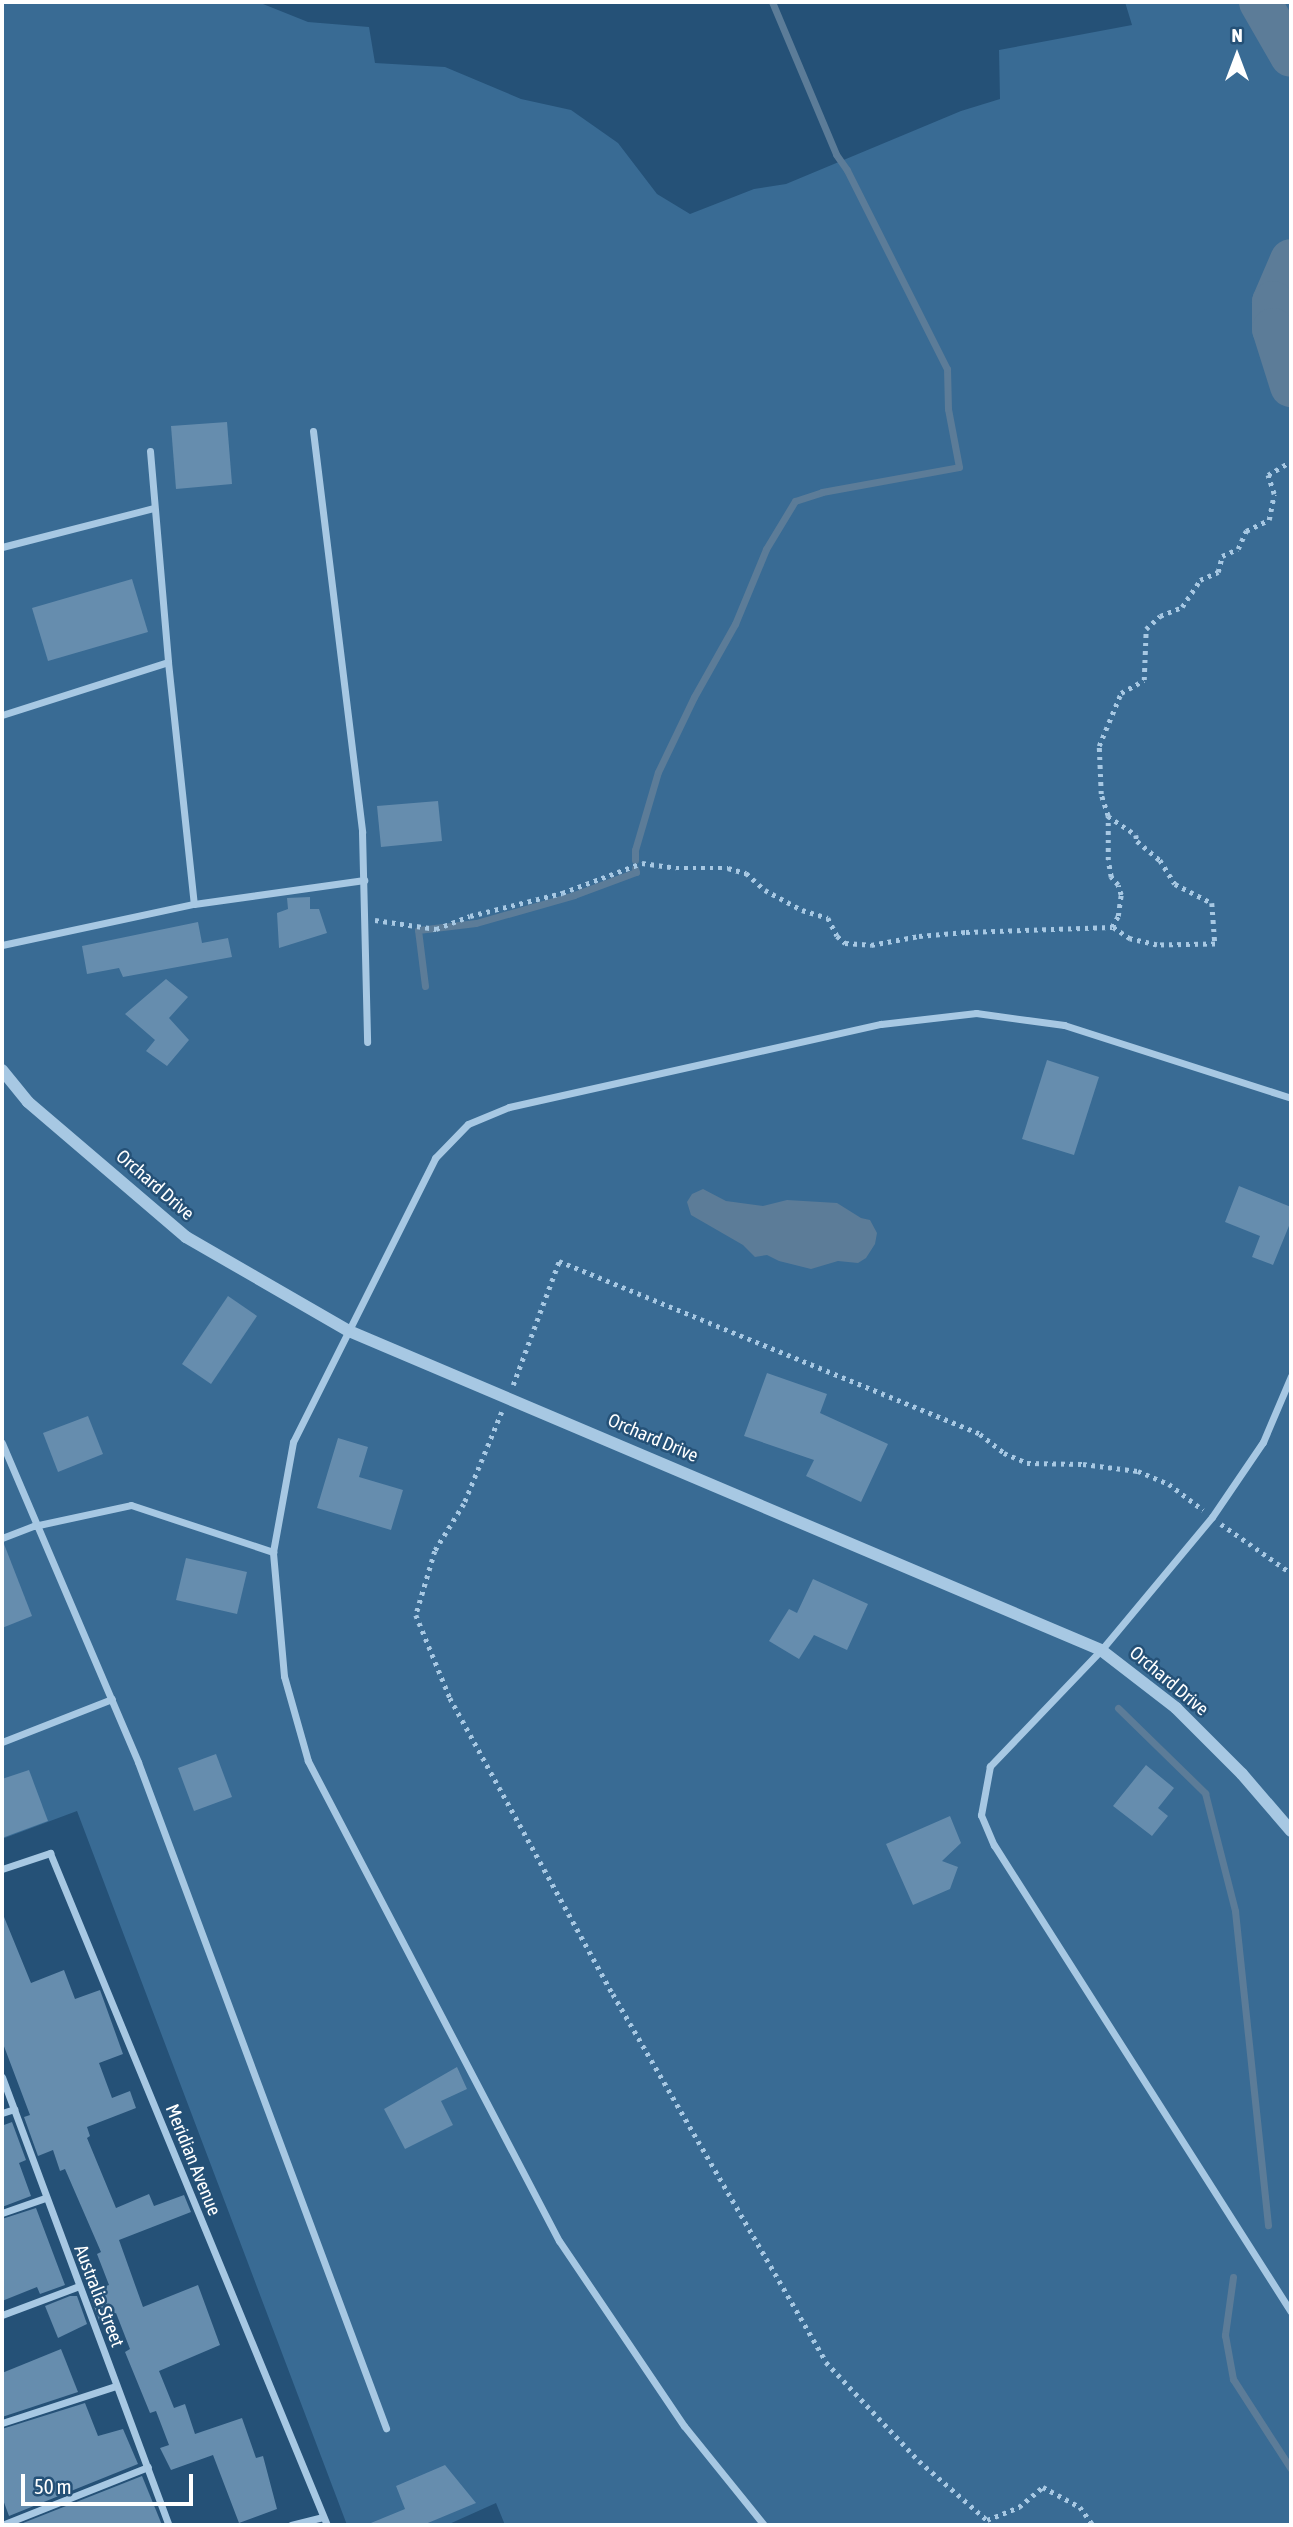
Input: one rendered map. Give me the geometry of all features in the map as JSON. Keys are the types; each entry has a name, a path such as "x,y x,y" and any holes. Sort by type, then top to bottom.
{"street":[{"path":"313,431 362,832 367,1042"},
{"path":"150,451 168,662 194,904"},
{"path":"2,547 154,508"},
{"path":"2,715 168,662"},
{"path":"2,945 194,904 364,880"},
{"path":"764,2525 684,2426 559,2241 308,1761 285,1676 273,1552 293,1442 435,1158 468,1124 509,1107 881,1024 976,1013 1064,1025 1291,1098"},
{"name":"Orchard Drive","path":"2,1070 29,1102 186,1237 349,1332 1101,1650 1176,1708 1242,1774 1291,1831"},
{"path":"1291,1376 1263,1442 1212,1517 1101,1650 990,1766 981,1815 994,1845 1291,2312"},
{"path":"2,1443 34,1526 138,1762 387,2428"},
{"path":"2,1538 34,1526 131,1505 273,1552"},
{"path":"2,1742 112,1699"},
{"name":"Meridian Avenue","path":"2,1869 50,1853 327,2525"},
{"name":"Australia Street","path":"2,2077 169,2525"},
{"path":"2,2113 14,2109"},
{"path":"2,2213 45,2198"},
{"path":"2,2315 79,2286"},
{"path":"2,2423 116,2386"},
{"path":"2,2525 148,2467"},
{"path":"291,2525 323,2516"}],"path":[{"path":"1112,927 1118,916 1121,895 1118,885 1111,877 1108,860 1108,816 1101,794 1099,746 1121,692 1144,680 1146,629 1160,616 1182,607 1200,580 1218,572 1222,556 1238,549 1246,531 1269,520 1273,494 1268,475 1291,461"},
{"path":"364,918 436,929 470,916 562,893 642,863 676,868 728,868 746,873 774,895 802,910 828,918 837,936 845,943 871,945 919,936 966,932 1112,927 1130,939 1157,945 1215,944 1212,903 1175,884 1160,860 1137,841 1136,835 1108,816"},
{"path":"1093,2525 1080,2507 1043,2487 1019,2507 987,2520 919,2461 826,2362 613,1994 450,1698 416,1615 435,1551 464,1504 508,1398 559,1261 980,1434 1004,1453 1027,1463 1083,1464 1138,1471 1169,1484 1291,1573"}],"shaded area":[{"path":"2,2 258,2 308,22 369,27 375,63 445,67 521,99 571,110 618,143 657,194 690,214 754,189 786,184 961,111 1000,99 999,50 1132,25 1125,2 1291,2 1291,2525 505,2525 496,2503 447,2525 347,2525 77,1811 2,1839"},
{"path":"703,1189 726,1201 763,1206 787,1200 837,1203 861,1218 870,1220 877,1233 875,1244 866,1258 858,1263 838,1261 811,1269 767,1255 755,1257 743,1245 691,1215 687,1202 692,1194"}],"building":[{"path":"227,422 232,484 176,489 171,426"},
{"path":"132,579 148,632 48,661 32,608"},
{"path":"438,801 442,841 381,847 377,806"},
{"path":"310,897 310,909 319,909 327,933 279,948 277,913 288,909 287,898"},
{"path":"198,922 202,943 228,938 232,957 123,977 119,968 87,974 82,946"},
{"path":"166,979 188,997 169,1018 189,1040 167,1066 146,1051 155,1040 125,1014"},
{"path":"1047,1060 1099,1077 1074,1155 1022,1139"},
{"path":"1239,1186 1291,1207 1291,1221 1273,1265 1252,1257 1260,1236 1225,1222"},
{"path":"228,1296 257,1316 211,1384 182,1364"},
{"path":"767,1373 827,1394 820,1413 888,1444 861,1502 806,1476 814,1460 744,1436"},
{"path":"88,1416 103,1454 58,1472 43,1433"},
{"path":"338,1438 368,1447 359,1477 403,1490 391,1530 317,1508"},
{"path":"2,1544 32,1616 2,1628"},
{"path":"186,1558 247,1572 237,1614 176,1600"},
{"path":"813,1579 868,1604 847,1650 814,1635 799,1659 769,1641 789,1609 797,1613"},
{"path":"216,1754 232,1797 194,1811 178,1768"},
{"path":"1146,1765 1174,1788 1158,1808 1168,1816 1152,1836 1113,1806"},
{"path":"29,1770 48,1821 2,1838 2,1779"},
{"path":"950,1816 961,1843 942,1861 958,1867 950,1889 913,1905 886,1844"},
{"path":"2,1912 31,1983 64,1970 75,1999 100,1990 123,2054 99,2063 112,2098 130,2091 136,2108 87,2127 90,2136 87,2138 116,2208 149,2194 154,2206 184,2195 191,2212 119,2240 143,2307 198,2285 220,2345 159,2371 174,2408 185,2404 195,2434 242,2418 256,2458 263,2456 277,2509 239,2523 213,2455 171,2470 160,2448 169,2445 156,2411 150,2413 125,2352 130,2349 116,2313 99,2320 89,2292 109,2285 97,2254 101,2252 65,2169 60,2171 53,2150 38,2156 24,2117 30,2115 2,2041"},
{"path":"457,2067 467,2089 441,2101 453,2125 405,2149 384,2109"},
{"path":"2,2121 4,2125 12,2122 26,2160 19,2163 31,2196 2,2207"},
{"path":"36,2208 65,2285 40,2294 37,2287 2,2301 2,2219"},
{"path":"77,2296 87,2324 58,2338 45,2306"},
{"path":"61,2349 78,2392 2,2417 2,2373"},
{"path":"85,2403 98,2436 123,2429 138,2464 9,2516 2,2497 2,2429"},
{"path":"445,2465 476,2503 423,2525 366,2525 405,2509 396,2486"},
{"path":"142,2476 162,2525 18,2525"}],"waterway":[{"path":"635,860 635,850 658,772 694,697 735,624 766,549 795,501 822,492 959,467 948,409 947,369 847,170 836,154 772,2"},
{"path":"1260,2 1291,56"},
{"path":"1291,260 1273,302 1273,329 1291,386"},
{"path":"425,986 418,930 476,923 574,895 636,872 635,868"},
{"path":"1118,1708 1205,1793 1235,1911 1268,2225"},
{"path":"1233,2277 1225,2335 1233,2379 1291,2469"}]}
